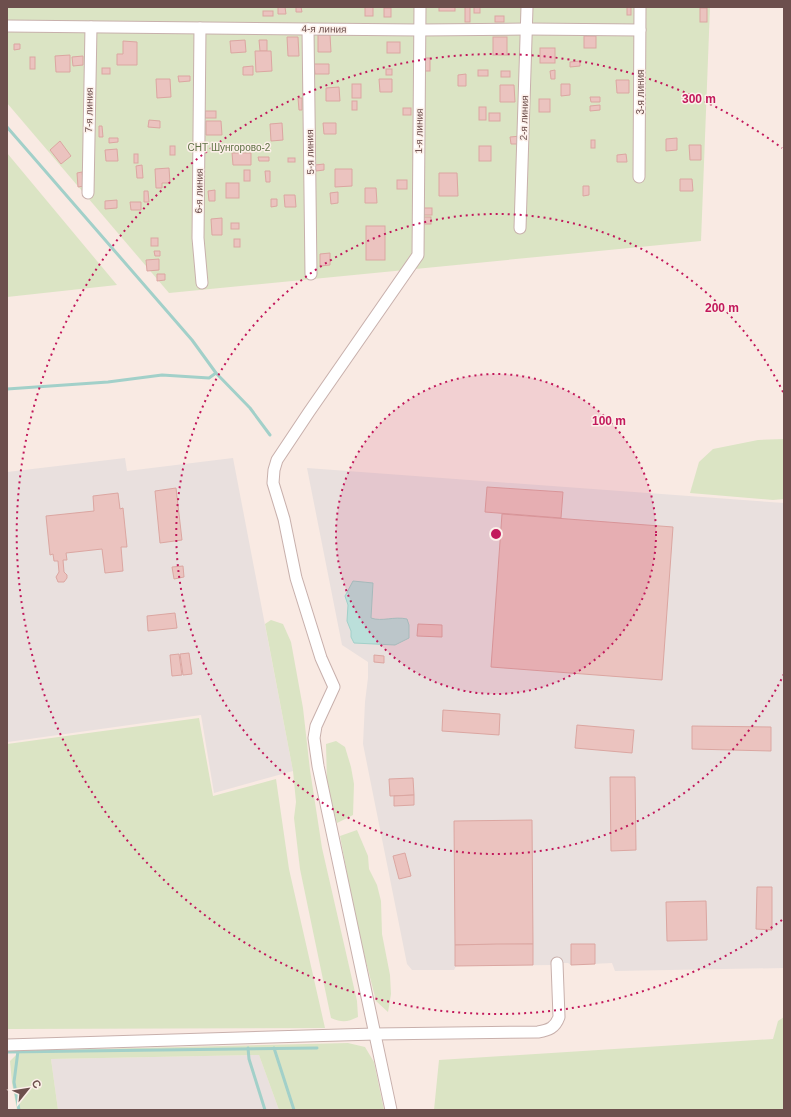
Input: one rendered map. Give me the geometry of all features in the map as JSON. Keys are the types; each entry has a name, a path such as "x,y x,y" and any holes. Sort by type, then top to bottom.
{"street":[{"name":"1-я линия","path":"375,1034 319,773 314,738 316,726 334,687 321,658 296,578 284,519 273,483 274,470 277,460 418,256 420,7"},
{"name":"2-я линия","path":"520,228 527,7"},
{"name":"3-я линия","path":"639,177 640,7"},
{"name":"4-я линия","path":"7,26 420,30 640,30"},
{"name":"7-я линия","path":"88,193 91,27"},
{"name":"6-я линия","path":"200,28 198,238 202,283"},
{"name":"5-я линия","path":"308,29 311,274"},
{"path":"7,1044 375,1034 538,1032 549,1030 556,1025 559,1018 557,963"},
{"path":"375,1034 391,1110"}],"shaded area":[{"path":"125,458 127,471 233,458 293,771 214,793 201,715 8,742 7,472"},
{"path":"307,468 784,503 784,968 615,971 612,963 571,965 568,963 557,963 553,965 456,966 454,970 412,970 407,964 363,744 368,662 342,645"},
{"path":"259,1055 279,1110 58,1110 51,1059"}],"green space":[{"name":"СНТ Шунгорово-2","path":"7,7 710,7 701,241 169,293 7,103"},
{"path":"7,153 117,285 7,297"},
{"path":"784,439 784,499 773,500 690,493 699,462 713,449 758,440"},
{"path":"271,620 283,624 291,642 303,708 310,770 322,848 357,1001 358,1017 348,1021 339,1021 331,1018 300,869 294,818 296,802 293,771 265,624"},
{"path":"199,718 213,796 276,779 289,869 325,1028 8,1029 7,744"},
{"path":"336,741 345,747 354,784 353,815 337,823 327,784 326,744"},
{"path":"357,830 368,856 369,869 377,885 381,901 382,934 390,975 391,994 388,1012 376,1001 356,922 340,836"},
{"path":"784,1017 784,1110 434,1110 439,1060 773,1039 778,1021"},
{"path":"348,1043 365,1047 374,1062 384,1110 279,1110 259,1055 51,1059 58,1110 17,1110 10,1061 19,1052 49,1050"}],"water":[{"path":"353,581 373,583 371,618 407,619 409,625 409,638 395,645 354,643 347,621 348,605 345,596"}],"building":[{"path":"278,7 285,7 286,14 278,14"},
{"path":"296,7 301,7 302,12 296,12"},
{"path":"365,7 373,7 373,16 365,16"},
{"path":"439,7 455,7 455,11 439,11"},
{"path":"465,7 470,7 470,22 465,22"},
{"path":"474,7 480,7 480,13 474,13"},
{"path":"627,7 631,7 631,15 627,15"},
{"path":"384,8 391,8 391,17 384,17"},
{"path":"700,8 707,8 707,22 700,22"},
{"path":"263,11 273,11 273,16 263,16"},
{"path":"495,16 504,16 504,22 495,22"},
{"path":"318,35 330,35 331,52 318,52"},
{"path":"584,36 596,36 596,48 584,48"},
{"path":"287,37 298,37 299,56 288,56"},
{"path":"493,37 507,37 507,55 493,55"},
{"path":"245,40 246,52 231,53 230,41"},
{"path":"259,40 267,40 267,51 260,51"},
{"path":"123,41 137,42 137,65 117,65 117,54 123,54"},
{"path":"387,42 400,42 400,53 387,53"},
{"path":"14,44 20,44 20,49 14,50"},
{"path":"540,48 555,48 555,63 540,63"},
{"path":"255,51 271,51 272,71 256,72"},
{"path":"70,55 70,72 56,72 55,56"},
{"path":"83,56 83,65 73,66 72,57"},
{"path":"30,57 35,57 35,69 30,69"},
{"path":"424,58 430,58 430,71 424,71"},
{"path":"580,61 580,66 570,67 570,62"},
{"path":"314,64 329,64 329,74 315,74"},
{"path":"253,66 253,75 243,75 243,67"},
{"path":"102,68 110,68 110,74 102,74"},
{"path":"386,69 392,69 392,75 386,75"},
{"path":"478,70 488,70 488,76 478,76"},
{"path":"555,70 555,79 551,79 550,71"},
{"path":"501,71 510,71 510,77 501,77"},
{"path":"466,74 466,86 458,86 458,75"},
{"path":"178,76 190,76 190,81 179,82"},
{"path":"156,79 170,79 171,97 157,98"},
{"path":"379,79 392,79 392,92 380,92"},
{"path":"616,80 629,80 629,93 617,93"},
{"path":"352,84 361,84 361,98 352,98"},
{"path":"561,84 570,84 570,95 561,96"},
{"path":"500,85 514,85 515,102 500,102"},
{"path":"339,87 340,101 326,101 326,88"},
{"path":"590,97 600,97 600,102 591,102"},
{"path":"298,98 302,98 302,110 299,110"},
{"path":"539,99 550,99 550,112 539,112"},
{"path":"352,101 357,101 357,110 352,110"},
{"path":"600,105 600,110 590,111 590,106"},
{"path":"479,107 486,107 486,120 479,120"},
{"path":"403,108 411,108 411,115 403,115"},
{"path":"205,111 216,111 216,118 205,118"},
{"path":"489,113 500,113 500,121 489,121"},
{"path":"149,120 160,121 160,128 148,127"},
{"path":"206,121 221,121 222,135 206,135"},
{"path":"282,123 283,140 271,141 270,124"},
{"path":"323,123 336,123 336,134 324,134"},
{"path":"99,126 102,126 103,137 99,137"},
{"path":"521,136 521,144 511,144 510,137"},
{"path":"109,138 118,138 118,142 109,143"},
{"path":"677,138 677,150 666,151 666,139"},
{"path":"591,140 595,140 595,148 591,148"},
{"path":"60,141 71,156 61,164 50,150"},
{"path":"689,145 701,145 701,160 690,160"},
{"path":"170,146 175,146 175,155 170,155"},
{"path":"479,146 491,146 491,161 479,161"},
{"path":"117,149 118,161 106,161 105,150"},
{"path":"232,153 251,153 251,165 233,165"},
{"path":"134,154 138,154 138,163 134,163"},
{"path":"626,154 627,162 617,162 617,155"},
{"path":"258,157 269,157 269,161 259,161"},
{"path":"288,158 295,158 295,162 288,162"},
{"path":"324,164 324,170 316,171 315,165"},
{"path":"142,165 143,178 137,178 136,166"},
{"path":"169,168 170,183 162,183 162,188 156,188 155,169"},
{"path":"335,169 352,169 352,186 335,187"},
{"path":"244,170 250,170 250,181 244,181"},
{"path":"265,171 270,171 270,182 266,182"},
{"path":"82,172 84,186 78,187 77,173"},
{"path":"439,173 457,173 458,196 439,196"},
{"path":"680,179 692,179 693,191 680,191"},
{"path":"397,180 407,180 407,189 397,189"},
{"path":"226,183 239,183 239,198 226,198"},
{"path":"583,186 589,186 589,195 583,196"},
{"path":"365,188 376,188 377,203 365,203"},
{"path":"215,190 215,201 209,201 208,191"},
{"path":"144,191 148,191 149,202 144,202"},
{"path":"338,192 338,203 331,204 330,193"},
{"path":"284,195 295,195 296,207 285,207"},
{"path":"271,199 277,199 277,206 271,207"},
{"path":"117,200 117,208 105,209 105,201"},
{"path":"130,202 141,202 141,210 131,210"},
{"path":"422,208 432,208 432,215 422,215"},
{"path":"421,217 431,217 431,224 421,224"},
{"path":"222,218 222,235 212,235 211,219"},
{"path":"231,223 239,223 239,229 231,229"},
{"path":"366,226 385,226 385,260 366,260"},
{"path":"151,238 158,238 158,246 151,246"},
{"path":"234,239 240,239 240,247 234,247"},
{"path":"154,251 160,251 160,256 155,256"},
{"path":"330,253 330,265 320,266 320,254"},
{"path":"159,259 159,270 147,271 146,260"},
{"path":"157,274 165,274 165,280 157,281"},
{"path":"487,487 563,492 561,518 485,512"},
{"path":"176,488 182,540 160,543 155,491"},
{"path":"118,493 120,509 123,508 127,547 121,547 123,571 105,573 102,549 66,553 67,560 63,560 64,572 67,575 67,578 64,582 58,582 56,577 59,572 58,561 54,561 53,554 50,555 46,516 94,511 93,496"},
{"path":"502,514 673,527 662,680 491,667"},
{"path":"183,566 184,577 174,579 172,567"},
{"path":"175,613 177,628 148,631 147,616"},
{"path":"418,624 442,625 442,637 417,636"},
{"path":"189,653 192,674 183,675 180,654"},
{"path":"179,654 182,675 172,676 170,655"},
{"path":"374,655 384,656 384,663 374,662"},
{"path":"443,710 500,714 499,735 442,731"},
{"path":"577,725 634,730 632,753 575,748"},
{"path":"692,726 771,727 771,751 692,749"},
{"path":"610,777 635,777 636,850 611,851"},
{"path":"413,778 414,795 390,796 389,779"},
{"path":"414,795 414,805 394,806 394,796"},
{"path":"532,820 533,944 455,945 454,821"},
{"path":"405,853 411,876 399,879 393,856"},
{"path":"757,887 772,887 772,930 756,929"},
{"path":"706,901 707,940 667,941 666,902"},
{"path":"533,944 533,965 455,966 455,945"},
{"path":"571,944 595,944 595,964 571,965"}],"waterway":[{"path":"7,127 192,340 216,373 250,408 270,435"},
{"path":"7,389 108,382 162,375 209,378 216,373"},
{"path":"248,1048 249,1059 265,1110"},
{"path":"274,1048 294,1110"},
{"path":"7,1052 317,1048"},
{"path":"18,1051 14,1082 19,1110"}]}
